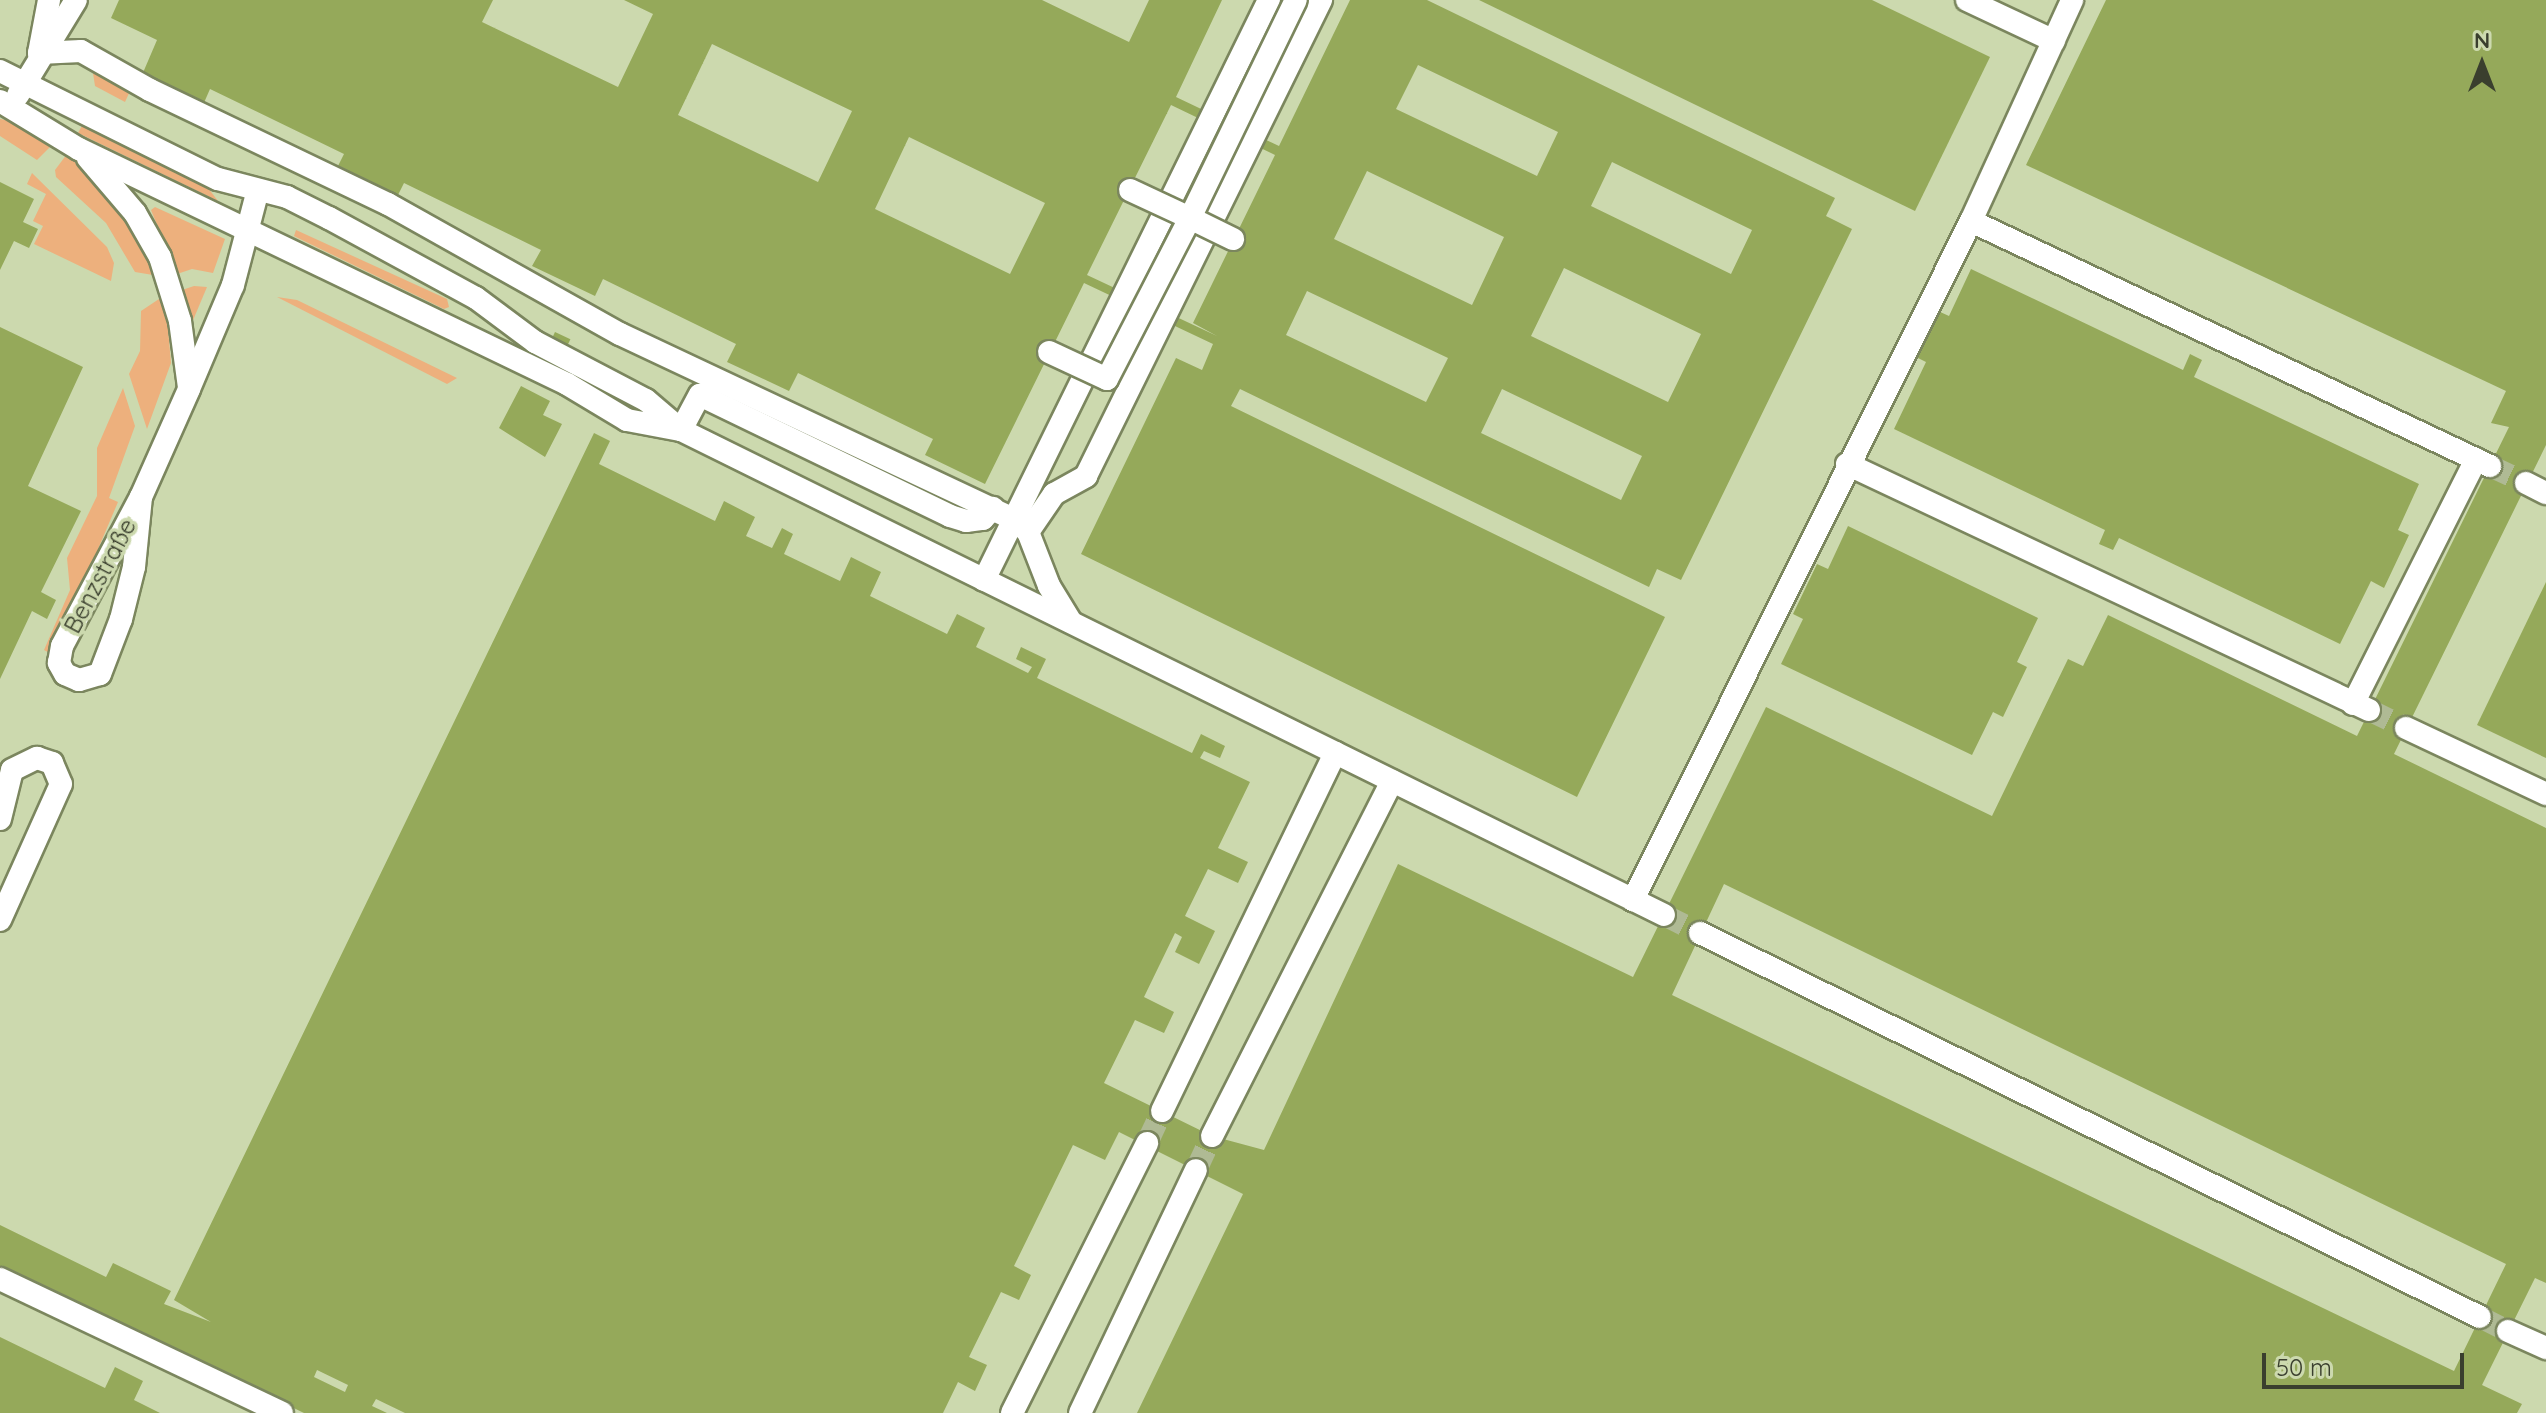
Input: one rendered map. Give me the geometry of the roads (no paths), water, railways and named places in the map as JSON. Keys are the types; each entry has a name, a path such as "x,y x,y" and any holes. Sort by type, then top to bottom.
{"street":[{"path":"49,0 39,53 23,84 6,104 79,149 524,367 567,384 627,420 681,430"},
{"path":"39,53 61,31 76,0"},
{"path":"1022,526 1269,0"},
{"path":"1049,352 1107,379 1190,218 1296,0"},
{"path":"984,580 1022,526 1054,494 1086,476 1321,0"},
{"path":"1967,0 2054,41"},
{"path":"1633,900 1847,464 1971,221 2072,0"},
{"path":"39,53 81,51 150,90 388,204 620,334 993,508 1022,526 1049,586 1071,622"},
{"path":"0,71 218,179 258,190 329,218 476,298 535,342 646,400 681,430 1664,915"},
{"path":"79,149 135,213 160,257 180,321 189,389"},
{"name":"Benzstraße","path":"141,497 134,567 121,619 100,674 79,680 65,674 59,663 62,646 141,497 189,389 233,285 258,190"},
{"path":"1130,190 1233,239"},
{"path":"1847,464 2361,707 2483,462 1971,221"},
{"path":"681,430 700,395 950,516 966,521 983,519 993,508"},
{"path":"2406,728 2546,794"},
{"path":"1162,1111 1335,753"},
{"path":"0,819 12,770 37,758 52,763 61,784 0,920"},
{"path":"1212,1136 1392,781"},
{"path":"1700,933 2480,1317"},
{"path":"1012,1413 1147,1143"},
{"path":"1080,1413 1196,1170"},
{"path":"0,1279 282,1413"},
{"path":"2508,1331 2546,1348"}],"tunnel":[{"path":"2490,466 2526,483"},
{"path":"2369,710 2406,728"},
{"path":"1664,915 1700,933"},
{"path":"1147,1143 1162,1111"},
{"path":"1196,1170 1212,1136"},
{"path":"2480,1317 2508,1331"}]}
